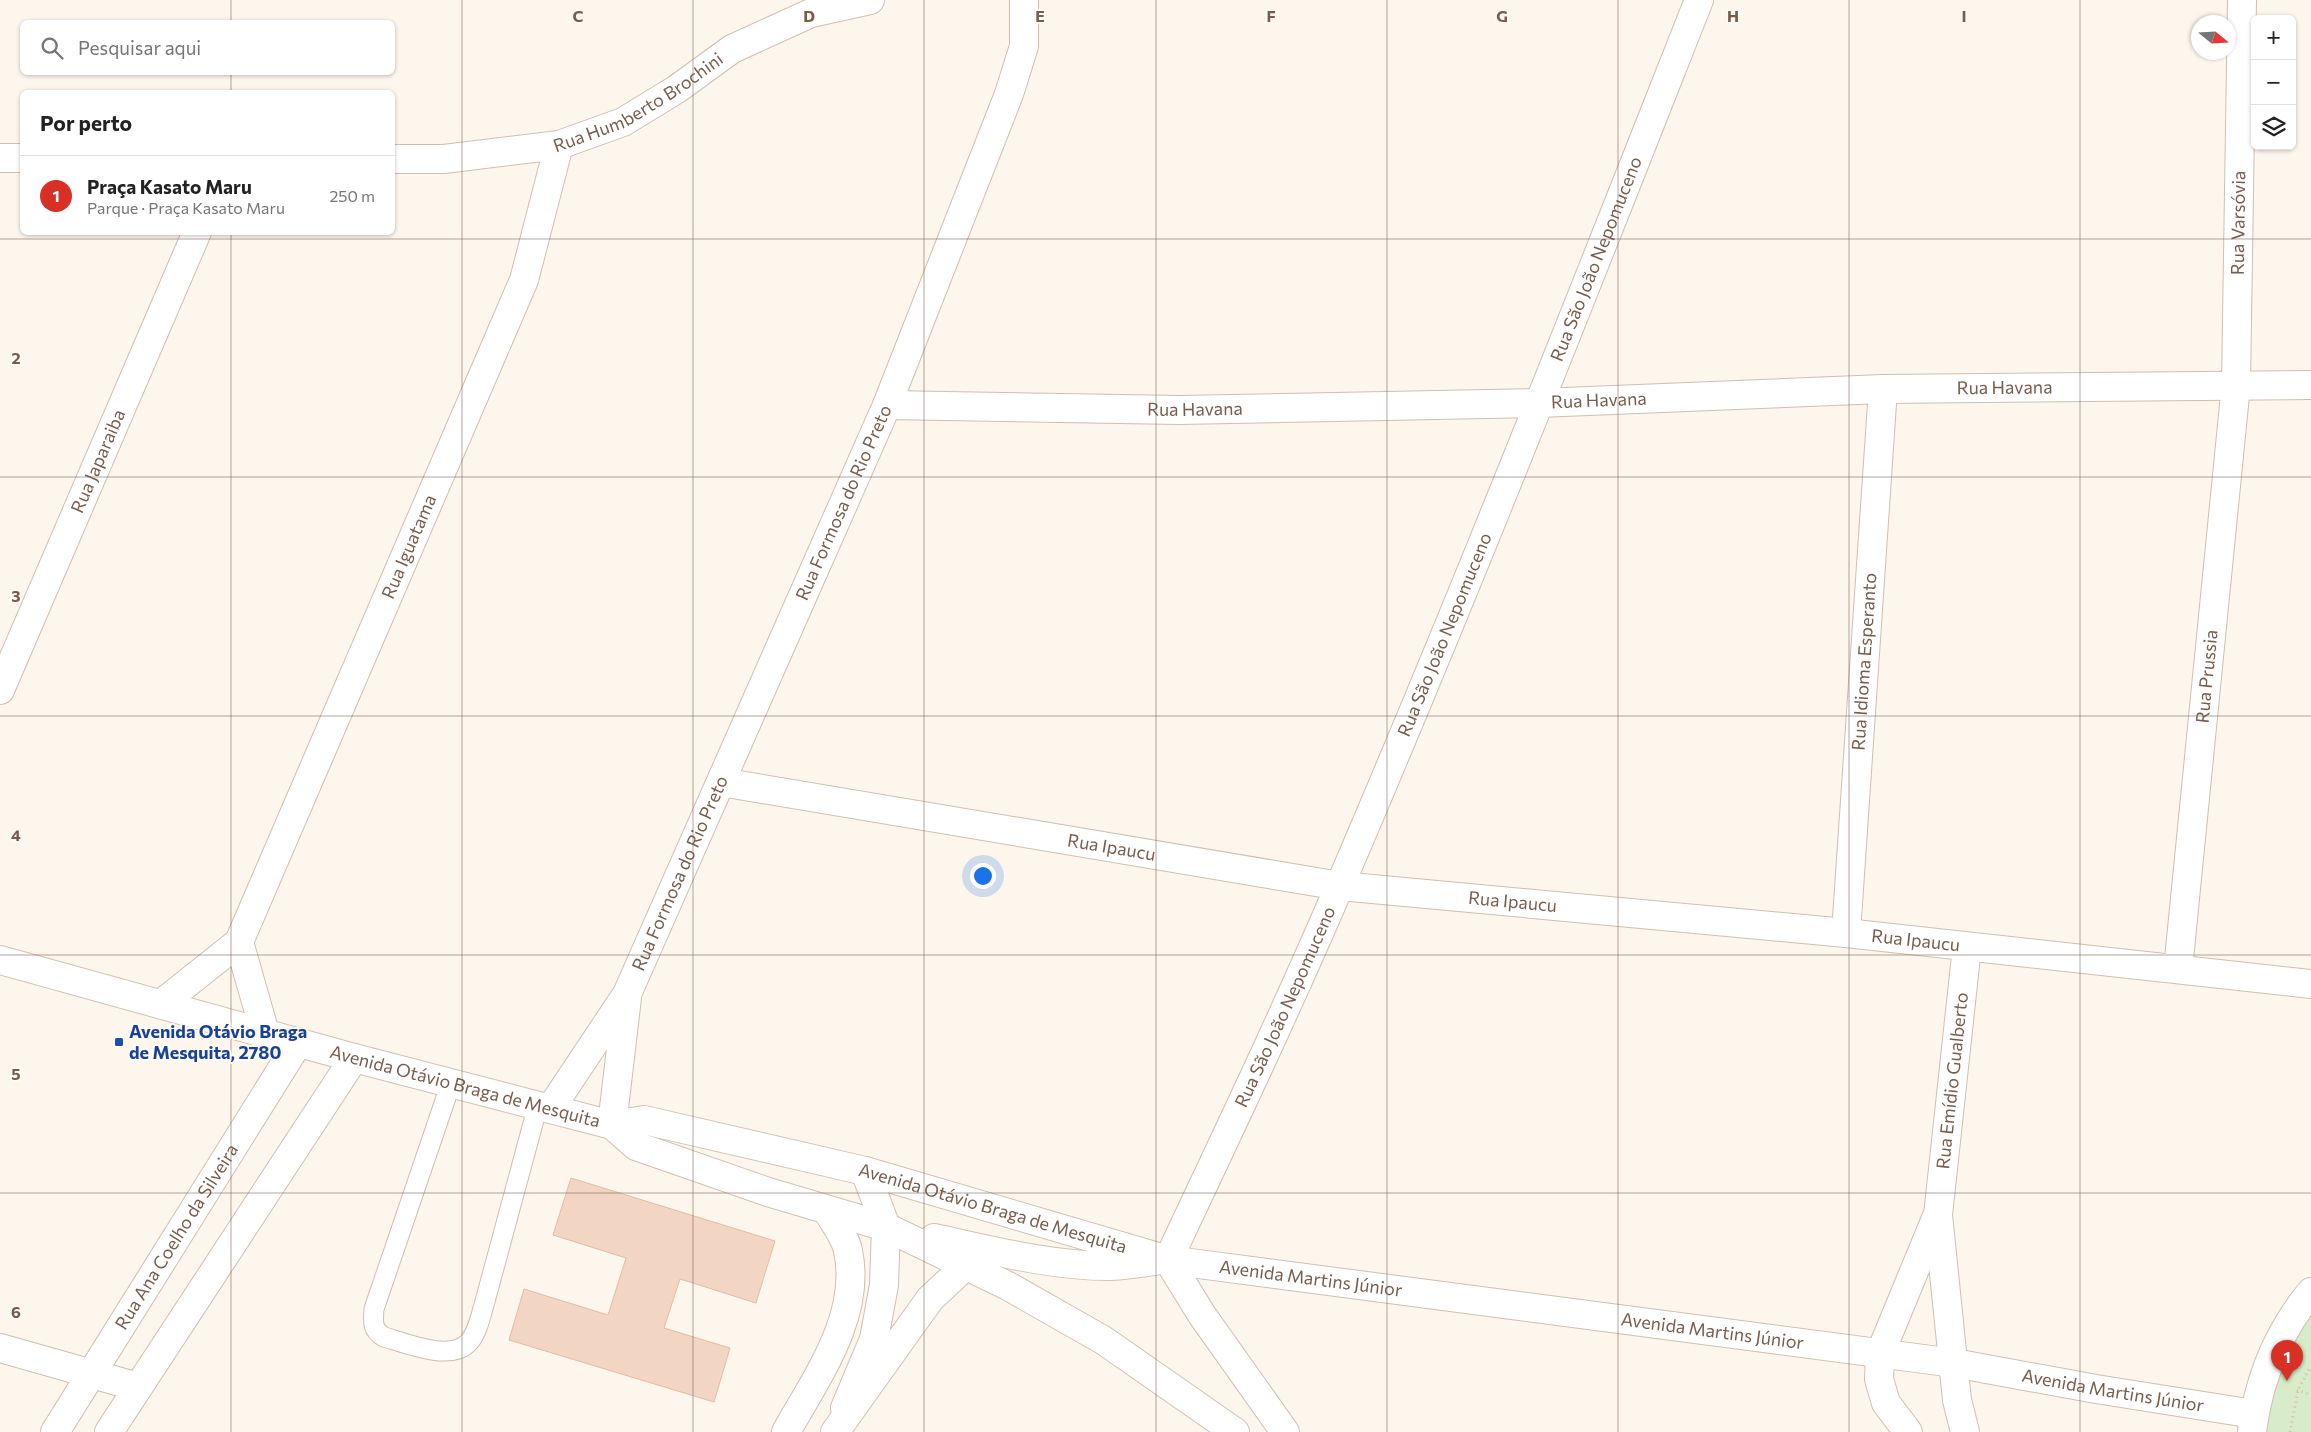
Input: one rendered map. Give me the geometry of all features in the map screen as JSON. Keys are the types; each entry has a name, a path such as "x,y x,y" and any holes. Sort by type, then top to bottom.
{"street":[{"name":"Rua Humberto Brochini","path":"395,159 444,159 559,145 623,122 677,89 732,49 810,6 870,0"},
{"name":"Rua Formosa do Rio Preto","path":"545,1107 627,994 887,405 1009,94 1024,46 1024,0"},
{"name":"Rua São João Nepomuceno","path":"1168,1260 1251,1084 1340,886 1539,403 1699,0"},
{"name":"Rua Varsóvia","path":"2236,385 2242,0"},
{"name":"Rua Iguatama","path":"161,1004 240,942 524,280 559,145"},
{"path":"0,158 20,158"},
{"name":"Rua Japaraiba","path":"0,690 196,235"},
{"name":"Rua Prussia","path":"2178,969 2236,385"},
{"name":"Rua Havana","path":"887,405 1179,410 1539,403 1883,389 2311,385"},
{"name":"Rua Idioma Esperanto","path":"1846,933 1883,389"},
{"name":"Rua Ipaucu","path":"721,782 1340,886 1846,933 1967,948 2311,984"},
{"path":"240,942 265,1033"},
{"name":"Rua Emídio Gualberto","path":"1964,1432 1957,1400 1938,1215 1967,948"},
{"name":"Avenida Otávio Braga de Mesquita","path":"0,960 354,1058 612,1125 644,1120 865,1171 1168,1260"},
{"name":"Rua Formosa do Rio Preto","path":"612,1125 627,994"},
{"name":"Rua Ana Coelho da Silveira","path":"55,1432 298,1042"},
{"path":"109,1432 354,1058"},
{"name":"Avenida Otávio Braga de Mesquita","path":"612,1125 636,1146 975,1257"},
{"path":"834,1432 874,1340 884,1285 886,1228 865,1171"},
{"path":"786,1432 829,1353 843,1322 849,1298 851,1274 848,1249 827,1210"},
{"name":"Rua Emídio Gualberto","path":"1908,1432 1886,1403 1879,1379 1880,1354 1938,1215"},
{"path":"975,1257 1008,1286 1103,1340 1235,1432"},
{"path":"834,1432 902,1335 930,1299 975,1257 1030,1258 1093,1266 1168,1260 1202,1315 1284,1432"},
{"name":"Avenida Martins Júnior","path":"1168,1260 1954,1363 2096,1389 2253,1423"},
{"path":"2253,1423 2261,1380 2272,1352 2289,1321 2311,1292"},
{"path":"0,1348 92,1372 138,1387"}],"lane":[{"path":"451,1083 377,1300 373,1322 378,1334 384,1337 430,1350 452,1352 466,1344 473,1336 545,1107"}],"path":[{"path":"2290,1432 2298,1390 2311,1366"}],"green space":[{"path":"2311,1292 2311,1432 2251,1432"}],"building":[{"path":"571,1178 775,1241 756,1303 680,1279 664,1328 730,1348 714,1402 509,1340 524,1289 608,1315 626,1258 553,1235"}],"place":[{"name":"Avenida Otávio Braga de Mesquita, 2780","path":"119,1042"},
{"name":"Praça Kasato Maru","path":"2287,1381"}]}
